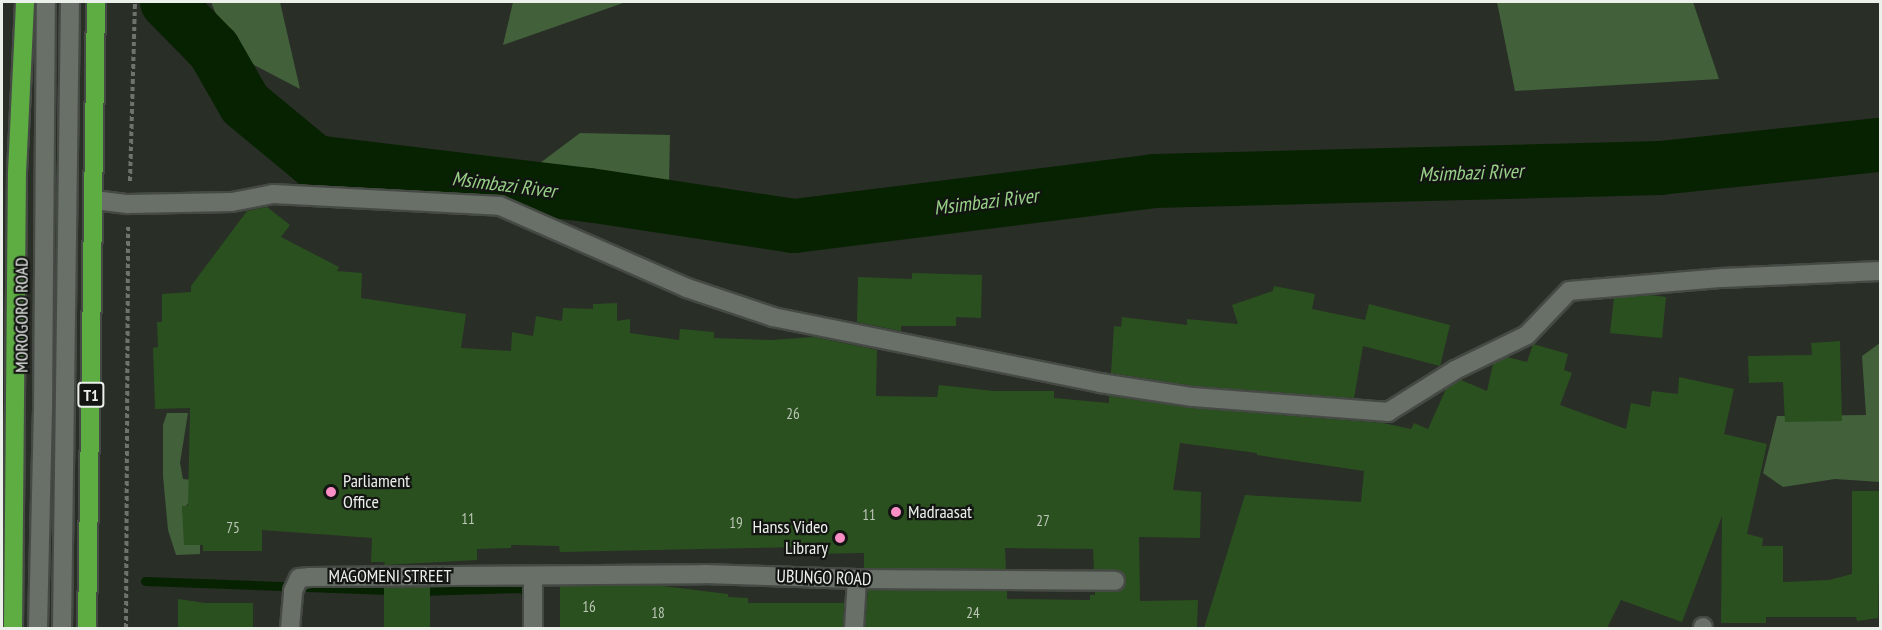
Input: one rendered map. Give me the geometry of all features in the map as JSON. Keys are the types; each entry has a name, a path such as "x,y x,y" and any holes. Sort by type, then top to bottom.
{"highway":[{"name":"MOROGORO ROAD","path":"13,628 18,173 25,2"},
{"name":"T1","path":"87,628 96,2"}],"street":[{"name":"MOROGORO ROAD","path":"38,628 43,401 46,2"},
{"path":"62,628 70,2"},
{"path":"94,200 128,204 232,202 273,194 500,206 687,288 773,316 1100,383 1170,394 1388,412 1455,370 1527,335 1569,291 1722,278 1881,271"},
{"name":"UBUNGO ROAD","path":"534,576 704,574 857,579 1115,581"},
{"name":"MAGOMENI STREET","path":"290,628 293,591 299,578 347,575 534,576"},
{"path":"533,628 534,576"},
{"path":"854,628 857,579"}],"path":[{"path":"126,628 128,204 135,2"}],"green space":[{"path":"211,2 280,2 300,89 254,65 224,34"},
{"path":"513,2 626,2 503,45"},
{"path":"1497,2 1693,2 1719,79 1515,91"},
{"path":"580,133 670,135 669,181 540,163"},
{"path":"1880,343 1880,482 1835,479 1783,487 1763,473 1777,416 1866,415 1862,356"},
{"path":"167,413 188,413 180,463 183,479 192,480 190,501 182,511 200,545 200,554 176,555 168,530 163,476 163,425"}],"building":[{"path":"267,207 290,225 281,237 339,267 337,271 362,273 361,298 466,314 461,348 511,351 512,332 533,336 536,316 562,321 563,308 593,309 593,304 617,303 617,321 630,319 630,333 679,340 680,329 714,332 714,338 771,340 814,337 877,350 876,396 937,397 939,385 994,391 1054,391 1054,398 1109,403 1109,396 1192,408 1383,423 1411,429 1414,423 1428,429 1446,389 1461,380 1487,391 1493,364 1507,357 1527,362 1533,344 1568,354 1564,370 1572,373 1560,405 1626,429 1631,403 1650,407 1652,391 1678,394 1679,377 1734,389 1724,434 1767,444 1747,534 1763,538 1762,546 1783,546 1783,582 1829,580 1852,574 1852,491 1881,491 1878,618 1857,621 1856,617 1766,617 1766,623 1721,623 1722,516 1682,622 1621,600 1607,628 1204,628 1245,495 1361,502 1364,471 1180,443 1173,490 1201,492 1200,538 1139,537 1140,601 1198,600 1197,628 865,628 868,590 1007,591 1007,599 1090,600 1090,595 1095,595 1095,592 1121,590 1126,582 1124,575 1116,570 1094,570 1093,549 1005,548 1006,569 864,568 864,553 809,554 797,547 560,552 559,546 511,545 511,548 477,549 477,560 384,565 385,562 371,562 372,538 262,530 262,551 203,551 203,545 184,545 182,506 188,506 190,408 155,409 153,348 158,347 157,322 162,322 162,294 191,292 191,286 247,211"},
{"path":"912,273 982,275 981,318 956,317 956,326 901,326 901,331 857,322 858,277 912,279"},
{"path":"1274,286 1315,294 1312,309 1365,320 1369,304 1450,325 1440,366 1363,346 1354,398 1194,386 1111,373 1114,326 1121,327 1122,317 1187,325 1187,319 1238,324 1232,305 1273,291"},
{"path":"1651,295 1666,297 1662,338 1610,333 1614,298"},
{"path":"1840,341 1842,421 1785,422 1783,382 1749,383 1748,356 1812,355 1811,343"},
{"path":"560,586 663,586 728,594 728,597 748,598 748,603 844,603 843,628 560,628"},
{"path":"384,587 430,587 430,628 384,628"},
{"path":"178,599 205,603 253,603 253,628 178,628"}],"waterway":[{"name":"Msimbazi River","path":"167,2 214,50 245,104 315,162 589,195 794,226 1153,181 1660,168 1880,145"},
{"path":"145,581 395,590"},
{"path":"420,591 524,588 527,599"}],"place":[{"name":"Parliament Office","path":"331,492"},
{"name":"Madraasat","path":"896,512"},
{"name":"Hanss Video Library","path":"840,538"}]}
